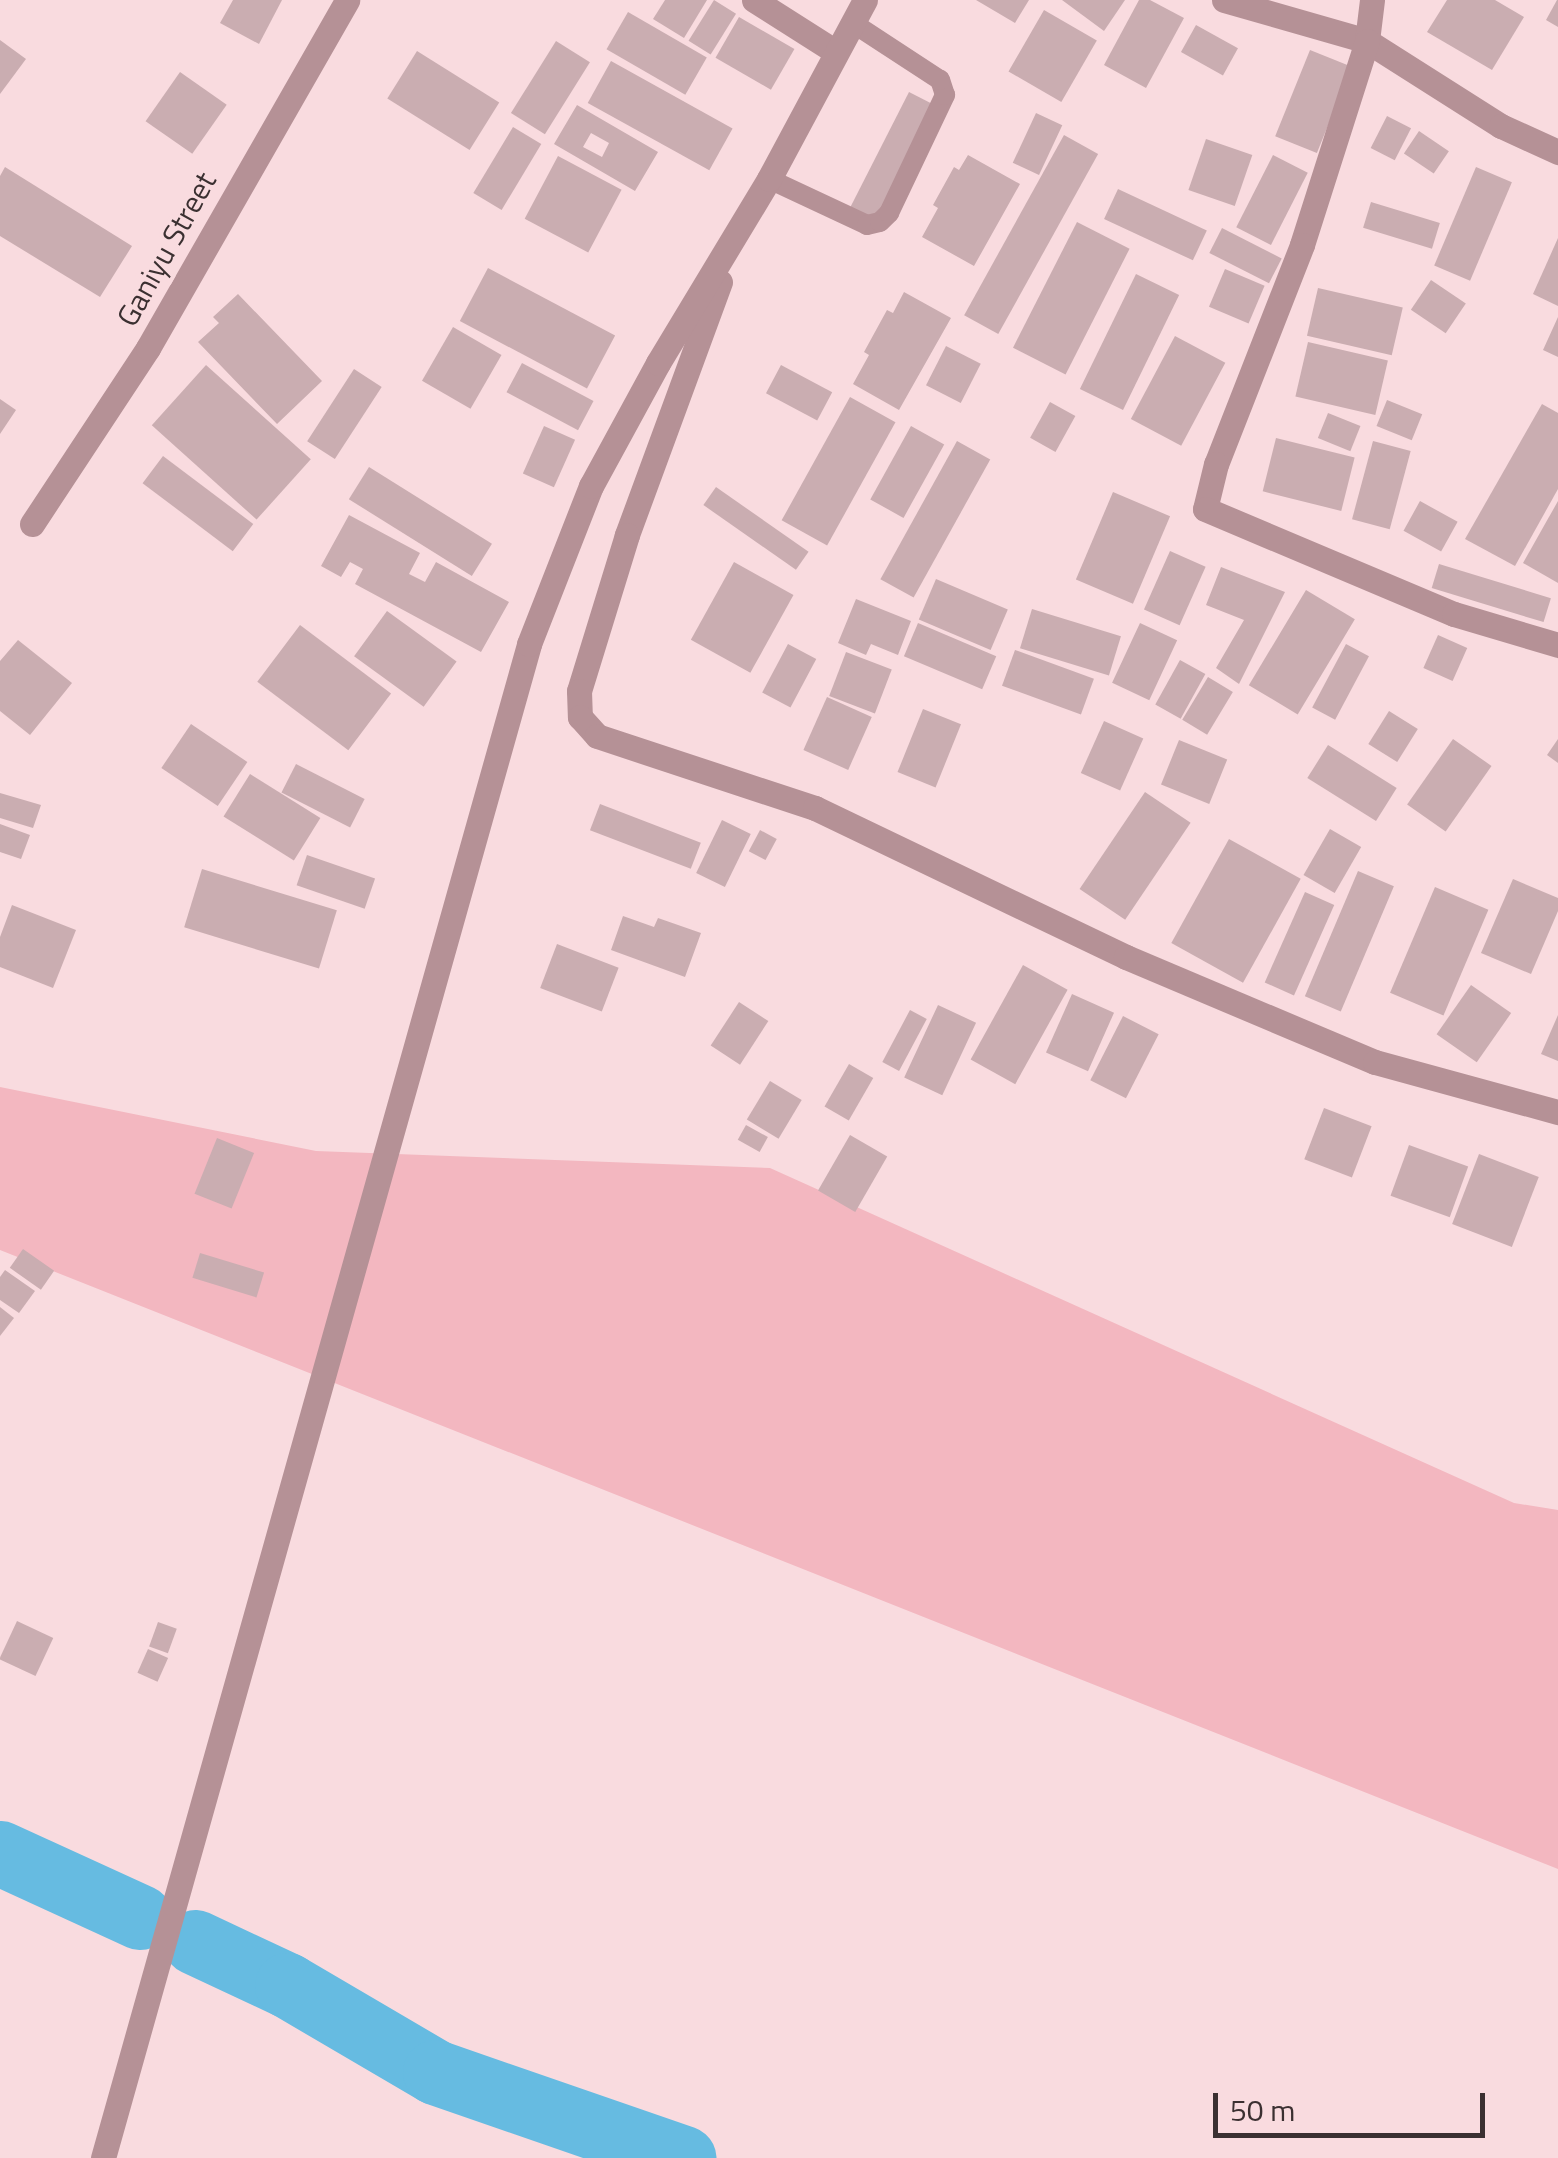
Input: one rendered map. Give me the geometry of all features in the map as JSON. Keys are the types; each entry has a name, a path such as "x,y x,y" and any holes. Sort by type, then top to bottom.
{"street":[{"name":"Ganiyu Street","path":"32,524 148,348 347,0"},
{"path":"754,0 836,52"},
{"path":"1224,0 1368,41 1501,126 1558,152"},
{"path":"1372,0 1368,41 1302,245 1216,464 1205,509 1454,614 1558,644"},
{"path":"103,2158 530,644 591,486 768,180 859,11"},
{"path":"748,212 627,534 579,691 580,717 588,726 597,736 816,808 1126,957 1375,1062 1558,1112"}],"lane":[{"path":"768,180 867,224 880,222 889,213 945,95 940,80 859,11"}],"shaded area":[{"path":"0,1087 316,1151 770,1168 1514,1503 1558,1510 1558,1869 0,1250"}],"building":[{"path":"233,0 282,0 259,44 220,23"},
{"path":"665,0 707,0 684,38 653,19"},
{"path":"714,0 736,14 711,54 689,41"},
{"path":"976,0 1029,0 1015,23"},
{"path":"1062,0 1125,0 1104,31"},
{"path":"1139,0 1150,0 1184,18 1146,88 1104,65"},
{"path":"1447,0 1495,0 1524,17 1492,70 1427,32"},
{"path":"1558,0 1558,27 1546,20"},
{"path":"1044,10 1097,40 1061,102 1008,71"},
{"path":"628,12 707,58 685,95 606,49"},
{"path":"739,17 794,49 771,90 716,58"},
{"path":"1196,25 1238,48 1223,75 1181,52"},
{"path":"0,40 26,59 0,94"},
{"path":"556,41 590,62 545,134 511,113"},
{"path":"1310,50 1352,67 1317,153 1275,136"},
{"path":"417,51 499,102 470,150 387,98"},
{"path":"611,61 733,128 709,170 588,103"},
{"path":"180,72 227,105 192,154 146,121"},
{"path":"909,92 938,107 880,222 850,207"},
{"path":"577,105 658,152 635,191 554,144","holes":["591,133 609,143 602,157 583,147"]},
{"path":"1036,113 1062,125 1039,175 1013,163"},
{"path":"1387,116 1411,128 1395,160 1371,148"},
{"path":"513,127 541,144 502,210 473,193"},
{"path":"1419,131 1449,151 1434,174 1404,153"},
{"path":"1064,135 1098,154 998,334 964,315"},
{"path":"1206,139 1252,155 1235,206 1188,190"},
{"path":"968,155 1020,184 974,266 922,237 938,208 933,205 954,167 959,170"},
{"path":"1273,155 1308,173 1271,245 1236,227"},
{"path":"558,156 622,190 588,252 525,219"},
{"path":"5,167 132,246 100,297 0,236 0,176"},
{"path":"1476,167 1512,182 1470,281 1434,265"},
{"path":"1118,189 1207,230 1193,260 1104,219"},
{"path":"1371,202 1440,223 1432,249 1363,228"},
{"path":"1077,222 1130,249 1066,374 1013,348"},
{"path":"1222,228 1282,258 1269,283 1209,253"},
{"path":"1558,238 1558,306 1533,294"},
{"path":"488,268 615,336 587,389 460,321"},
{"path":"1225,269 1265,286 1249,324 1209,307"},
{"path":"1136,274 1179,295 1123,410 1080,389"},
{"path":"1431,280 1466,303 1446,333 1411,310"},
{"path":"1318,288 1403,308 1392,355 1307,336"},
{"path":"904,292 951,318 899,410 853,384 869,355 864,352 887,310 893,313"},
{"path":"238,294 322,381 277,424 198,342 219,323 213,317"},
{"path":"1558,317 1558,357 1543,350"},
{"path":"453,327 501,355 470,409 422,381"},
{"path":"1175,336 1225,363 1181,446 1131,419"},
{"path":"1308,342 1388,360 1375,415 1295,397"},
{"path":"946,346 981,364 961,403 926,385"},
{"path":"522,363 594,401 578,430 507,392"},
{"path":"206,365 311,459 257,520 152,425"},
{"path":"781,365 832,392 817,420 766,393"},
{"path":"354,369 382,387 335,459 307,441"},
{"path":"850,397 895,422 827,546 782,520"},
{"path":"0,399 16,410 0,434"},
{"path":"1387,400 1422,414 1412,440 1377,426"},
{"path":"1050,402 1075,416 1055,452 1030,438"},
{"path":"1542,404 1558,413 1558,489 1515,566 1465,539"},
{"path":"1328,413 1360,426 1350,451 1318,438"},
{"path":"544,426 575,440 554,487 523,474"},
{"path":"911,426 944,444 904,518 870,499"},
{"path":"1276,438 1355,458 1341,511 1263,491"},
{"path":"957,441 990,459 914,598 880,579"},
{"path":"1373,441 1411,451 1390,529 1352,519"},
{"path":"163,456 253,524 233,551 143,483"},
{"path":"369,467 492,544 472,576 349,499"},
{"path":"716,487 809,552 796,570 703,505"},
{"path":"1113,492 1170,516 1133,604 1076,579"},
{"path":"1420,501 1458,522 1441,552 1404,531"},
{"path":"1558,501 1558,583 1523,563"},
{"path":"349,515 420,553 409,574 425,582 436,562 509,602 481,652 355,584 363,569 350,562 341,577 321,566"},
{"path":"1170,551 1206,567 1180,625 1144,609"},
{"path":"734,562 793,595 750,673 691,640"},
{"path":"1439,564 1551,598 1544,622 1432,588"},
{"path":"1221,567 1285,592 1239,684 1216,668 1244,620 1206,605"},
{"path":"936,579 1008,609 991,650 919,620"},
{"path":"1306,590 1355,619 1298,715 1249,685"},
{"path":"856,599 911,621 898,655 871,644 866,655 838,643"},
{"path":"1032,609 1121,636 1109,675 1020,648"},
{"path":"387,611 457,662 424,707 354,656"},
{"path":"918,623 996,656 982,689 904,656"},
{"path":"1140,623 1177,640 1149,700 1112,683"},
{"path":"300,625 391,694 348,750 257,682"},
{"path":"1438,635 1467,648 1453,681 1423,668"},
{"path":"18,640 72,683 30,735 0,711 0,661"},
{"path":"788,644 816,659 790,708 762,693"},
{"path":"1346,644 1369,656 1335,720 1312,708"},
{"path":"1015,650 1094,679 1081,714 1002,686"},
{"path":"846,652 892,670 875,713 829,696"},
{"path":"1180,660 1205,674 1181,719 1155,705"},
{"path":"1208,677 1233,692 1207,735 1182,720"},
{"path":"827,697 872,717 848,770 803,750"},
{"path":"923,709 961,724 936,787 898,772"},
{"path":"1389,711 1418,729 1397,762 1368,744"},
{"path":"1104,721 1143,738 1120,791 1081,773"},
{"path":"191,724 247,762 218,806 161,768"},
{"path":"1453,739 1492,766 1446,831 1407,805"},
{"path":"1558,739 1558,763 1547,755"},
{"path":"1179,740 1227,759 1209,804 1161,785"},
{"path":"1328,745 1397,788 1376,821 1307,778"},
{"path":"296,764 365,799 350,827 281,793"},
{"path":"250,774 320,818 294,860 224,816"},
{"path":"1145,792 1191,823 1125,920 1080,889"},
{"path":"0,793 41,805 33,828 0,818"},
{"path":"600,804 701,843 691,869 590,830"},
{"path":"722,820 751,834 725,887 696,873"},
{"path":"0,824 30,835 21,859 0,852"},
{"path":"1330,829 1361,847 1335,893 1304,875"},
{"path":"760,830 777,839 766,860 749,851"},
{"path":"1229,839 1301,879 1243,983 1171,943"},
{"path":"307,855 375,878 365,909 297,885"},
{"path":"202,869 337,910 319,969 184,927"},
{"path":"1358,871 1394,886 1341,1011 1305,996"},
{"path":"1513,879 1558,898 1558,911 1531,974 1481,953"},
{"path":"1435,887 1488,910 1443,1016 1390,993"},
{"path":"1305,892 1334,905 1294,995 1265,982"},
{"path":"12,905 76,930 53,988 0,967 0,937"},
{"path":"623,916 654,927 658,918 701,933 685,977 611,950"},
{"path":"557,944 619,968 602,1012 540,988"},
{"path":"1023,965 1068,990 1015,1084 971,1059"},
{"path":"1471,985 1511,1013 1477,1062 1437,1034"},
{"path":"1072,994 1114,1013 1088,1071 1046,1052"},
{"path":"739,1002 768,1021 740,1065 711,1046"},
{"path":"938,1005 976,1023 942,1095 904,1078"},
{"path":"910,1010 927,1019 899,1071 882,1062"},
{"path":"1558,1015 1558,1061 1541,1054"},
{"path":"1123,1016 1159,1034 1126,1098 1090,1080"},
{"path":"849,1064 873,1078 849,1120 824,1106"},
{"path":"770,1081 802,1100 779,1139 747,1120"},
{"path":"1324,1108 1372,1126 1352,1178 1304,1159"},
{"path":"746,1125 768,1137 760,1152 738,1140"},
{"path":"850,1135 887,1156 855,1212 818,1190"},
{"path":"217,1138 254,1153 232,1209 195,1194"},
{"path":"1409,1145 1468,1167 1450,1217 1391,1196"},
{"path":"1479,1154 1539,1177 1512,1247 1452,1224"},
{"path":"23,1249 54,1271 41,1290 10,1268"},
{"path":"200,1253 264,1273 256,1297 192,1278"},
{"path":"5,1270 35,1291 19,1313 0,1300 0,1277"},
{"path":"0,1307 14,1318 0,1336"},
{"path":"17,1621 53,1638 36,1676 0,1659"},
{"path":"158,1622 177,1629 168,1653 149,1646"},
{"path":"148,1649 168,1658 158,1682 137,1673"}],"waterway":[{"path":"0,1853 140,1917"},
{"path":"195,1942 287,1985 435,2072 684,2158"}]}
